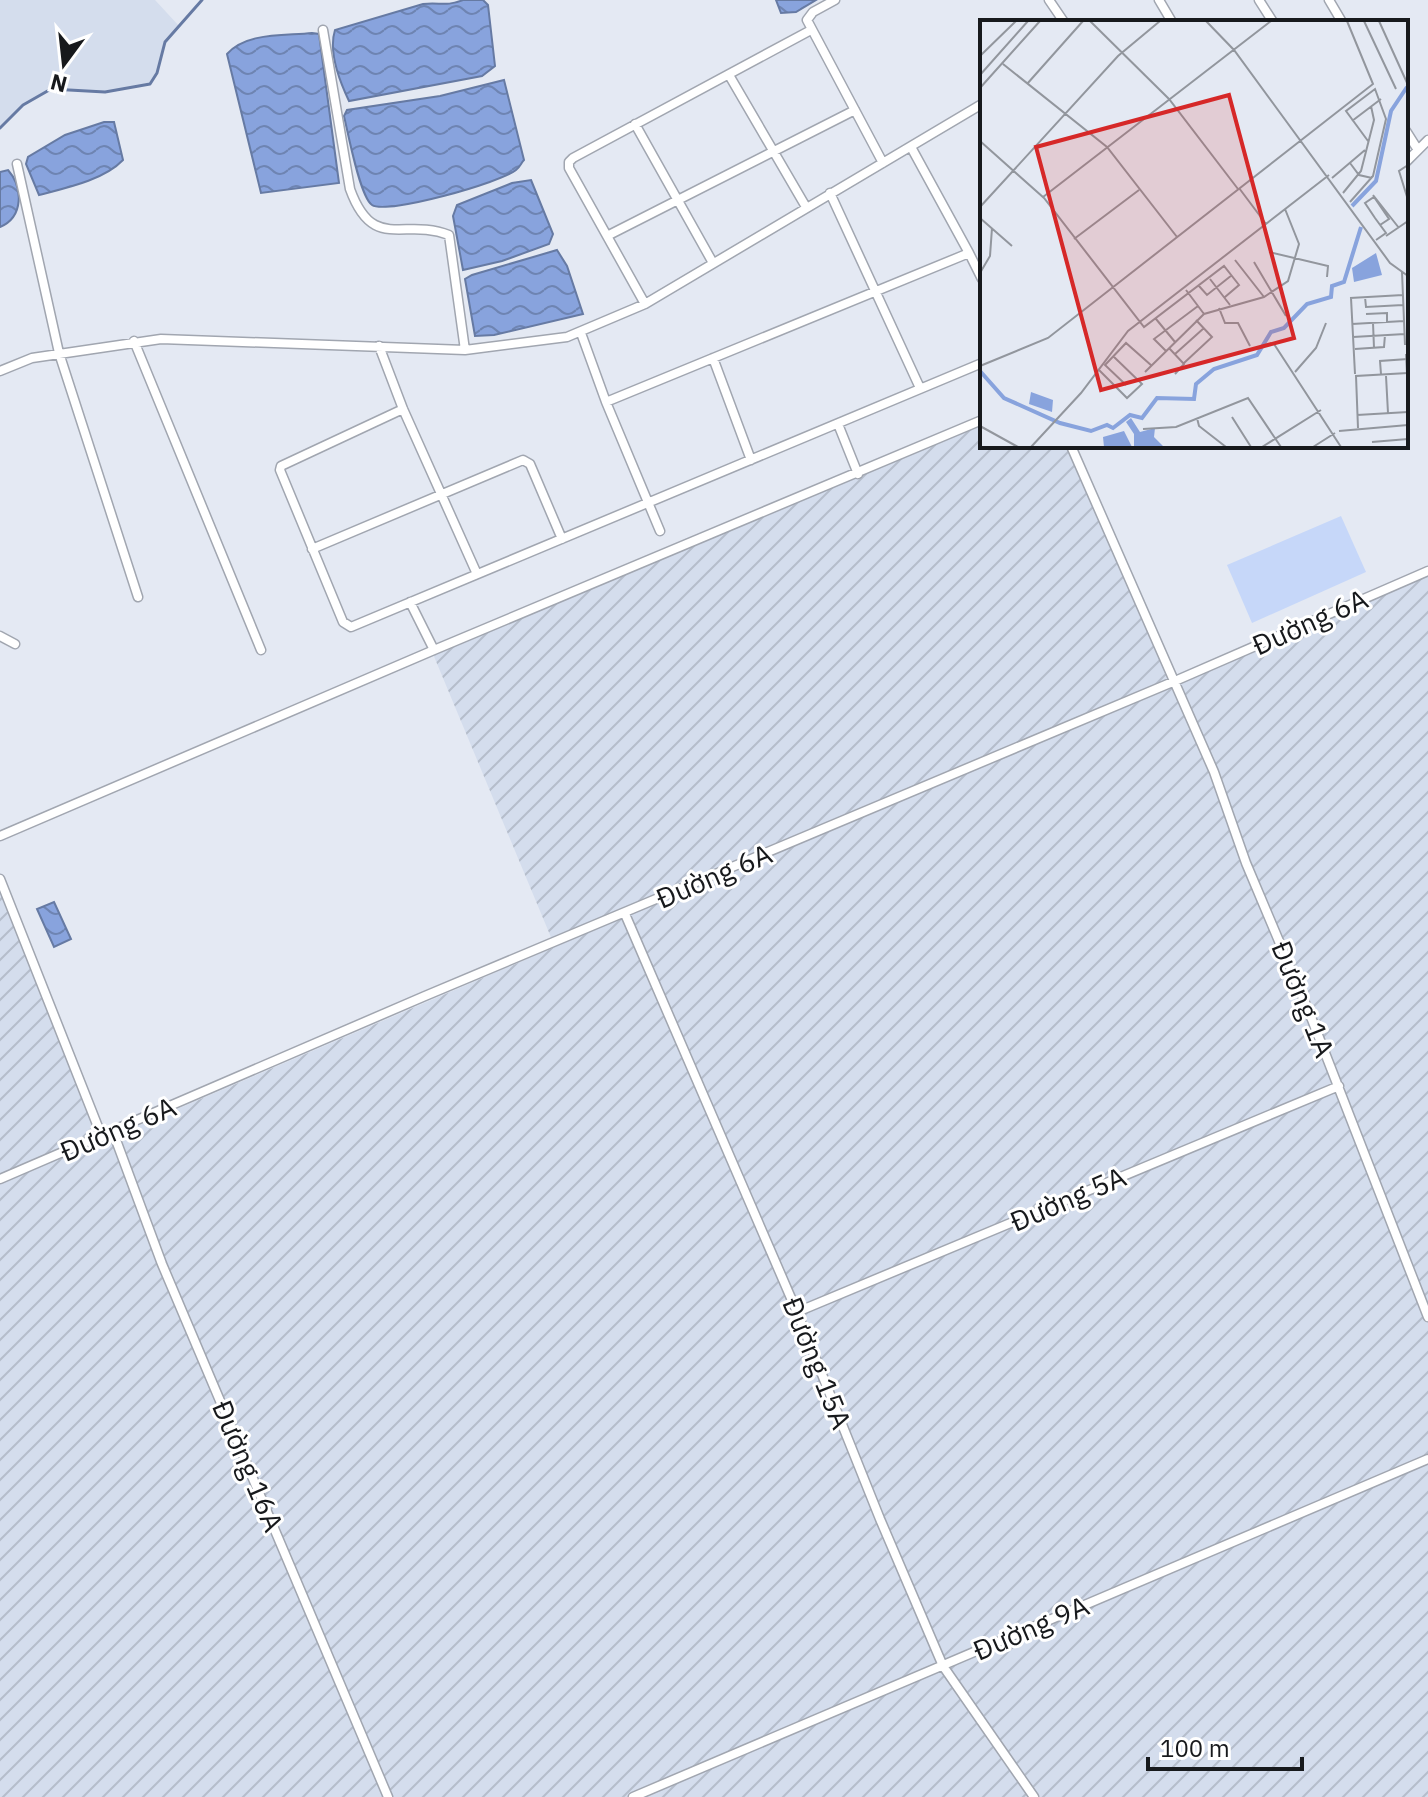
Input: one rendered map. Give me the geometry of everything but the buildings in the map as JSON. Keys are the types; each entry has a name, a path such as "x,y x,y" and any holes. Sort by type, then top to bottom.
{"street":[{"path":"835,0 807,20 883,163"},
{"path":"1049,0 1063,20"},
{"path":"1159,0 1171,20"},
{"path":"1259,0 1272,20"},
{"path":"1329,0 1341,20"},
{"path":"323,30 350,189 357,208 365,221 396,231 437,230 449,235 465,350"},
{"path":"645,304 569,168 569,162 811,30"},
{"path":"729,75 806,207"},
{"path":"0,371 32,358 161,339 465,350 567,337 645,304 980,105"},
{"path":"607,236 855,110"},
{"path":"635,124 713,263"},
{"path":"1408,134 1418,150"},
{"path":"1408,160 1428,140"},
{"path":"911,147 980,275"},
{"path":"17,164 59,353 138,597"},
{"path":"830,193 920,388"},
{"path":"606,402 969,253"},
{"path":"581,333 660,531"},
{"path":"134,341 261,650"},
{"path":"379,346 403,409 477,574"},
{"path":"713,358 751,460"},
{"path":"403,409 281,466 280,470 343,622 351,627 980,364"},
{"path":"0,836 980,421"},
{"path":"838,424 858,474"},
{"name":"Đường 1A","path":"1072,448 1214,772 1246,863 1339,1086 1428,1317"},
{"path":"312,549 526,461 562,539"},
{"name":"Đường 6A","path":"0,1179 1428,571"},
{"path":"410,602 434,650"},
{"path":"0,636 15,644"},
{"path":"0,879 102,1137"},
{"name":"Đường 15A","path":"625,914 797,1312 943,1666 1034,1797"},
{"name":"Đường 5A","path":"797,1312 1339,1086"},
{"name":"Đường 16A","path":"113,1132 162,1264 388,1797"},
{"name":"Đường 9A","path":"633,1797 1428,1459"}],"shaded area":[{"path":"0,0 155,0 179,26 165,42 157,73 150,84 105,92 51,89 23,105 0,128"},
{"path":"980,425 980,448 1068,448 1171,679 1180,683 1428,575 1428,1797 0,1797 0,888 100,1142 555,947 433,654"},
{"path":"1341,516 1366,572 1252,623 1227,565"}],"water":[{"path":"483,0 488,5 495,66 482,76 349,101 334,57 335,30 423,4"},
{"path":"776,0 816,0 796,12 781,13"},
{"path":"319,34 339,183 261,193 227,54 255,38"},
{"path":"504,80 524,160 517,169 490,182 444,196 399,205 372,205 363,190 355,164 344,116 347,110 440,96"},
{"path":"104,122 114,122 123,160 95,178 39,195 26,164 28,157 65,135"},
{"path":"8,170 16,185 19,201 13,216 0,227 0,172"},
{"path":"531,180 553,234 549,244 502,261 463,270 453,216 457,205 512,183"},
{"path":"557,250 567,266 583,314 494,335 475,336 465,279"},
{"path":"54,902 71,939 54,947 37,909"}],"waterway":[{"path":"0,128 23,105 51,89 105,92 150,84 157,73 165,42 202,0"}]}
